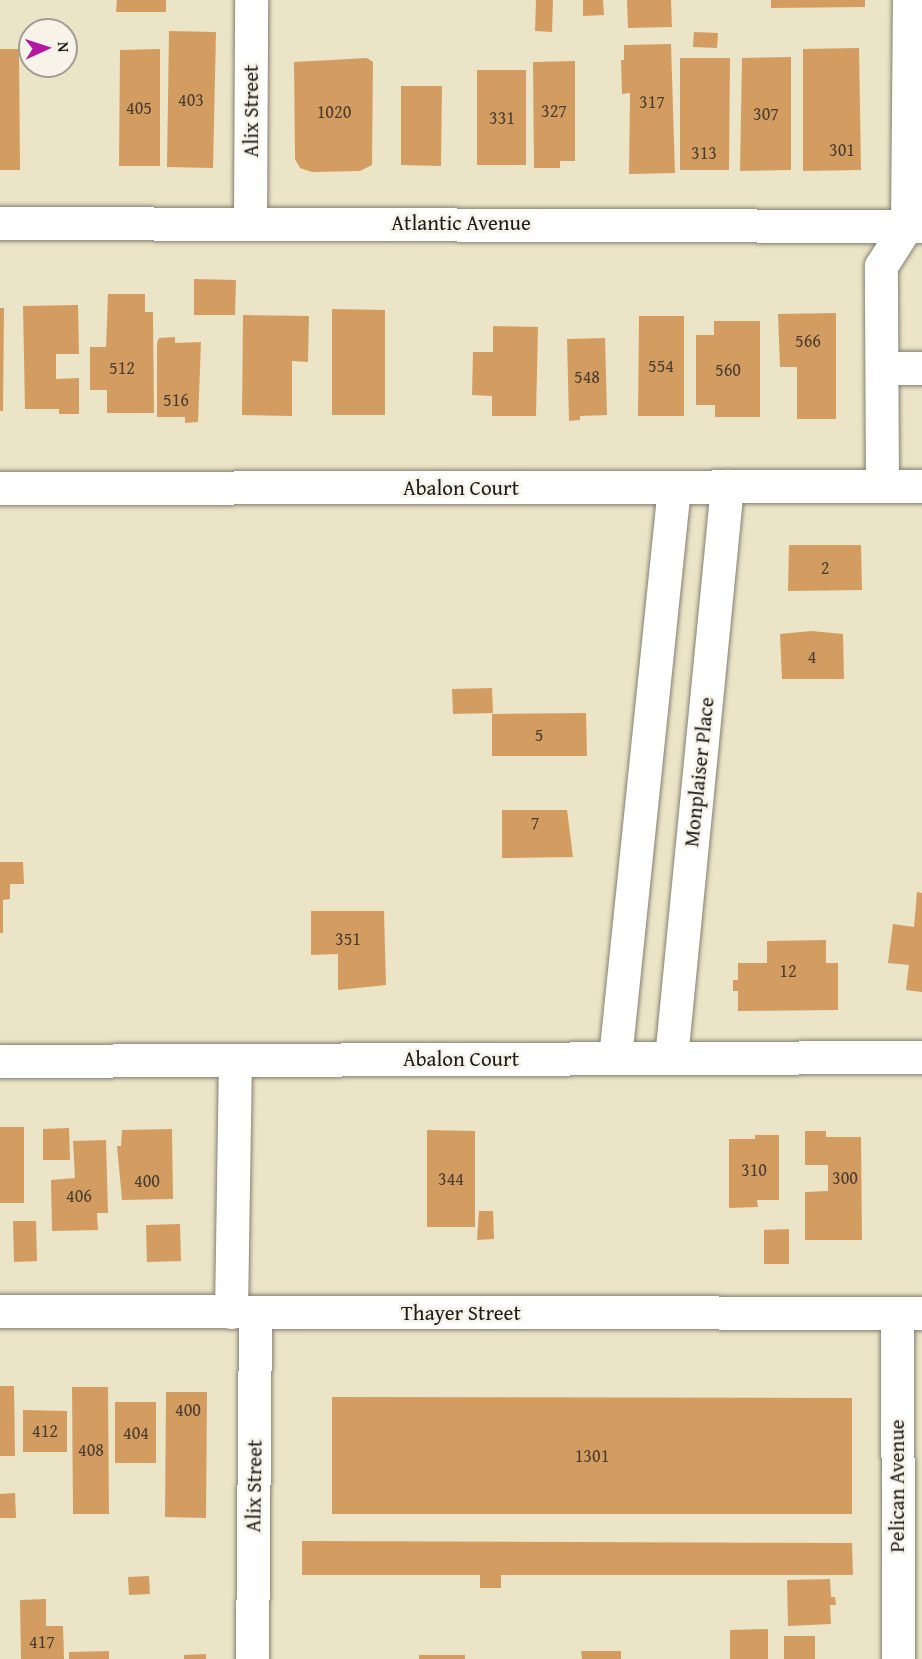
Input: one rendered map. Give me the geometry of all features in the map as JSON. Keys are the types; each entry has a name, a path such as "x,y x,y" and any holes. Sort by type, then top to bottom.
{"street":[{"name":"Alix Street","path":"250,222 251,0"},
{"path":"882,486 881,266 917,232 909,0"},
{"name":"Atlantic Avenue","path":"0,223 250,222 917,232"},
{"path":"882,368 922,368"},
{"name":"Monplaiser Place","path":"671,1058 727,486"},
{"name":"Abalon Court","path":"0,488 922,486"},
{"path":"615,1058 674,487"},
{"name":"Abalon Court","path":"0,1061 922,1057"},
{"name":"Alix Street","path":"235,1060 252,1659"},
{"name":"Thayer Street","path":"0,1311 909,1313"},
{"name":"Pelican Avenue","path":"898,1659 909,1313"}],"building":[{"path":"117,0 166,0 166,12 116,12"},
{"path":"536,0 553,0 552,32 535,31"},
{"path":"583,0 603,0 604,15 583,16"},
{"path":"627,0 671,0 672,27 628,28"},
{"path":"771,0 865,0 865,7 771,8"},
{"path":"169,31 216,32 213,168 167,167"},
{"path":"694,32 718,33 717,48 693,47"},
{"path":"671,44 675,173 629,174 630,93 622,94 621,60 624,60 624,45"},
{"path":"859,48 861,170 803,171 803,49"},
{"path":"0,49 18,49 20,170 0,170"},
{"path":"160,49 160,166 119,166 120,50"},
{"path":"791,57 791,170 740,171 742,58"},
{"path":"367,58 373,62 372,165 360,171 312,172 300,168 295,159 294,62"},
{"path":"680,58 730,58 729,170 680,170"},
{"path":"575,61 575,161 560,161 560,168 534,168 533,62"},
{"path":"477,70 526,70 526,165 477,165"},
{"path":"401,86 442,86 441,166 401,165"},
{"path":"194,279 236,280 235,315 194,315"},
{"path":"108,294 145,294 145,312 153,312 154,413 107,413 107,390 90,390 90,347 106,347"},
{"path":"78,305 79,354 56,354 56,379 79,378 79,414 59,414 59,409 25,409 23,306"},
{"path":"0,308 4,308 3,411 0,411"},
{"path":"332,309 385,310 385,415 332,415"},
{"path":"836,313 836,419 797,419 797,367 780,367 778,314"},
{"path":"243,315 309,316 308,362 292,361 292,416 242,415"},
{"path":"639,316 684,316 684,416 638,416"},
{"path":"714,321 760,321 760,417 715,417 715,405 696,405 696,335 714,335"},
{"path":"493,326 538,327 536,416 492,416 492,396 472,395 473,352 493,352"},
{"path":"175,337 175,343 201,342 198,422 185,423 185,417 157,417 157,343 159,338"},
{"path":"605,338 607,415 580,416 580,420 569,421 567,339"},
{"path":"789,545 861,545 862,590 788,591"},
{"path":"811,631 843,634 844,679 782,679 780,634"},
{"path":"492,688 493,713 453,714 452,689"},
{"path":"586,713 587,756 492,756 492,714"},
{"path":"502,810 567,810 573,857 502,858"},
{"path":"0,862 23,862 24,884 10,884 10,899 3,900 3,933 0,933"},
{"path":"917,892 922,893 922,992 906,990 909,965 888,963 893,924 914,927"},
{"path":"311,911 384,911 386,985 338,990 338,954 311,955"},
{"path":"826,940 826,963 838,963 838,1010 738,1011 738,991 733,991 733,980 738,980 738,963 767,963 767,941"},
{"path":"0,1127 24,1127 24,1203 0,1203"},
{"path":"69,1128 70,1160 43,1160 43,1129"},
{"path":"172,1129 173,1199 122,1200 117,1146 121,1146 122,1130"},
{"path":"427,1130 475,1131 475,1227 427,1227"},
{"path":"805,1131 826,1131 826,1137 861,1137 862,1240 805,1240 805,1192 828,1191 828,1165 805,1165"},
{"path":"755,1135 779,1135 779,1200 757,1200 758,1207 729,1208 729,1139 755,1139"},
{"path":"106,1140 108,1213 97,1213 98,1230 52,1231 51,1180 75,1178 73,1141"},
{"path":"479,1211 493,1211 494,1239 477,1240"},
{"path":"13,1221 36,1221 37,1261 14,1262"},
{"path":"180,1224 181,1261 147,1262 146,1225"},
{"path":"789,1229 789,1264 764,1264 764,1230"},
{"path":"0,1386 14,1386 15,1456 0,1456"},
{"path":"72,1387 108,1387 109,1514 73,1514"},
{"path":"166,1392 207,1392 206,1518 165,1517"},
{"path":"332,1397 852,1398 852,1514 332,1514"},
{"path":"115,1402 156,1402 156,1463 115,1463"},
{"path":"23,1410 67,1411 67,1452 23,1452"},
{"path":"15,1493 16,1518 0,1518 0,1494"},
{"path":"302,1541 852,1543 853,1575 501,1575 501,1588 480,1588 480,1575 302,1575"},
{"path":"149,1576 150,1594 129,1595 128,1577"},
{"path":"830,1579 831,1597 835,1597 836,1605 830,1605 831,1624 788,1626 787,1580"},
{"path":"46,1599 46,1626 63,1626 64,1659 21,1659 20,1600"},
{"path":"768,1629 768,1659 730,1659 730,1630"},
{"path":"784,1636 815,1636 815,1659 784,1659"},
{"path":"109,1651 109,1659 69,1659 69,1652"},
{"path":"581,1651 621,1651 621,1659 582,1659"},
{"path":"206,1654 206,1659 184,1659 184,1655"},
{"path":"419,1655 465,1655 465,1659 419,1659"}]}
